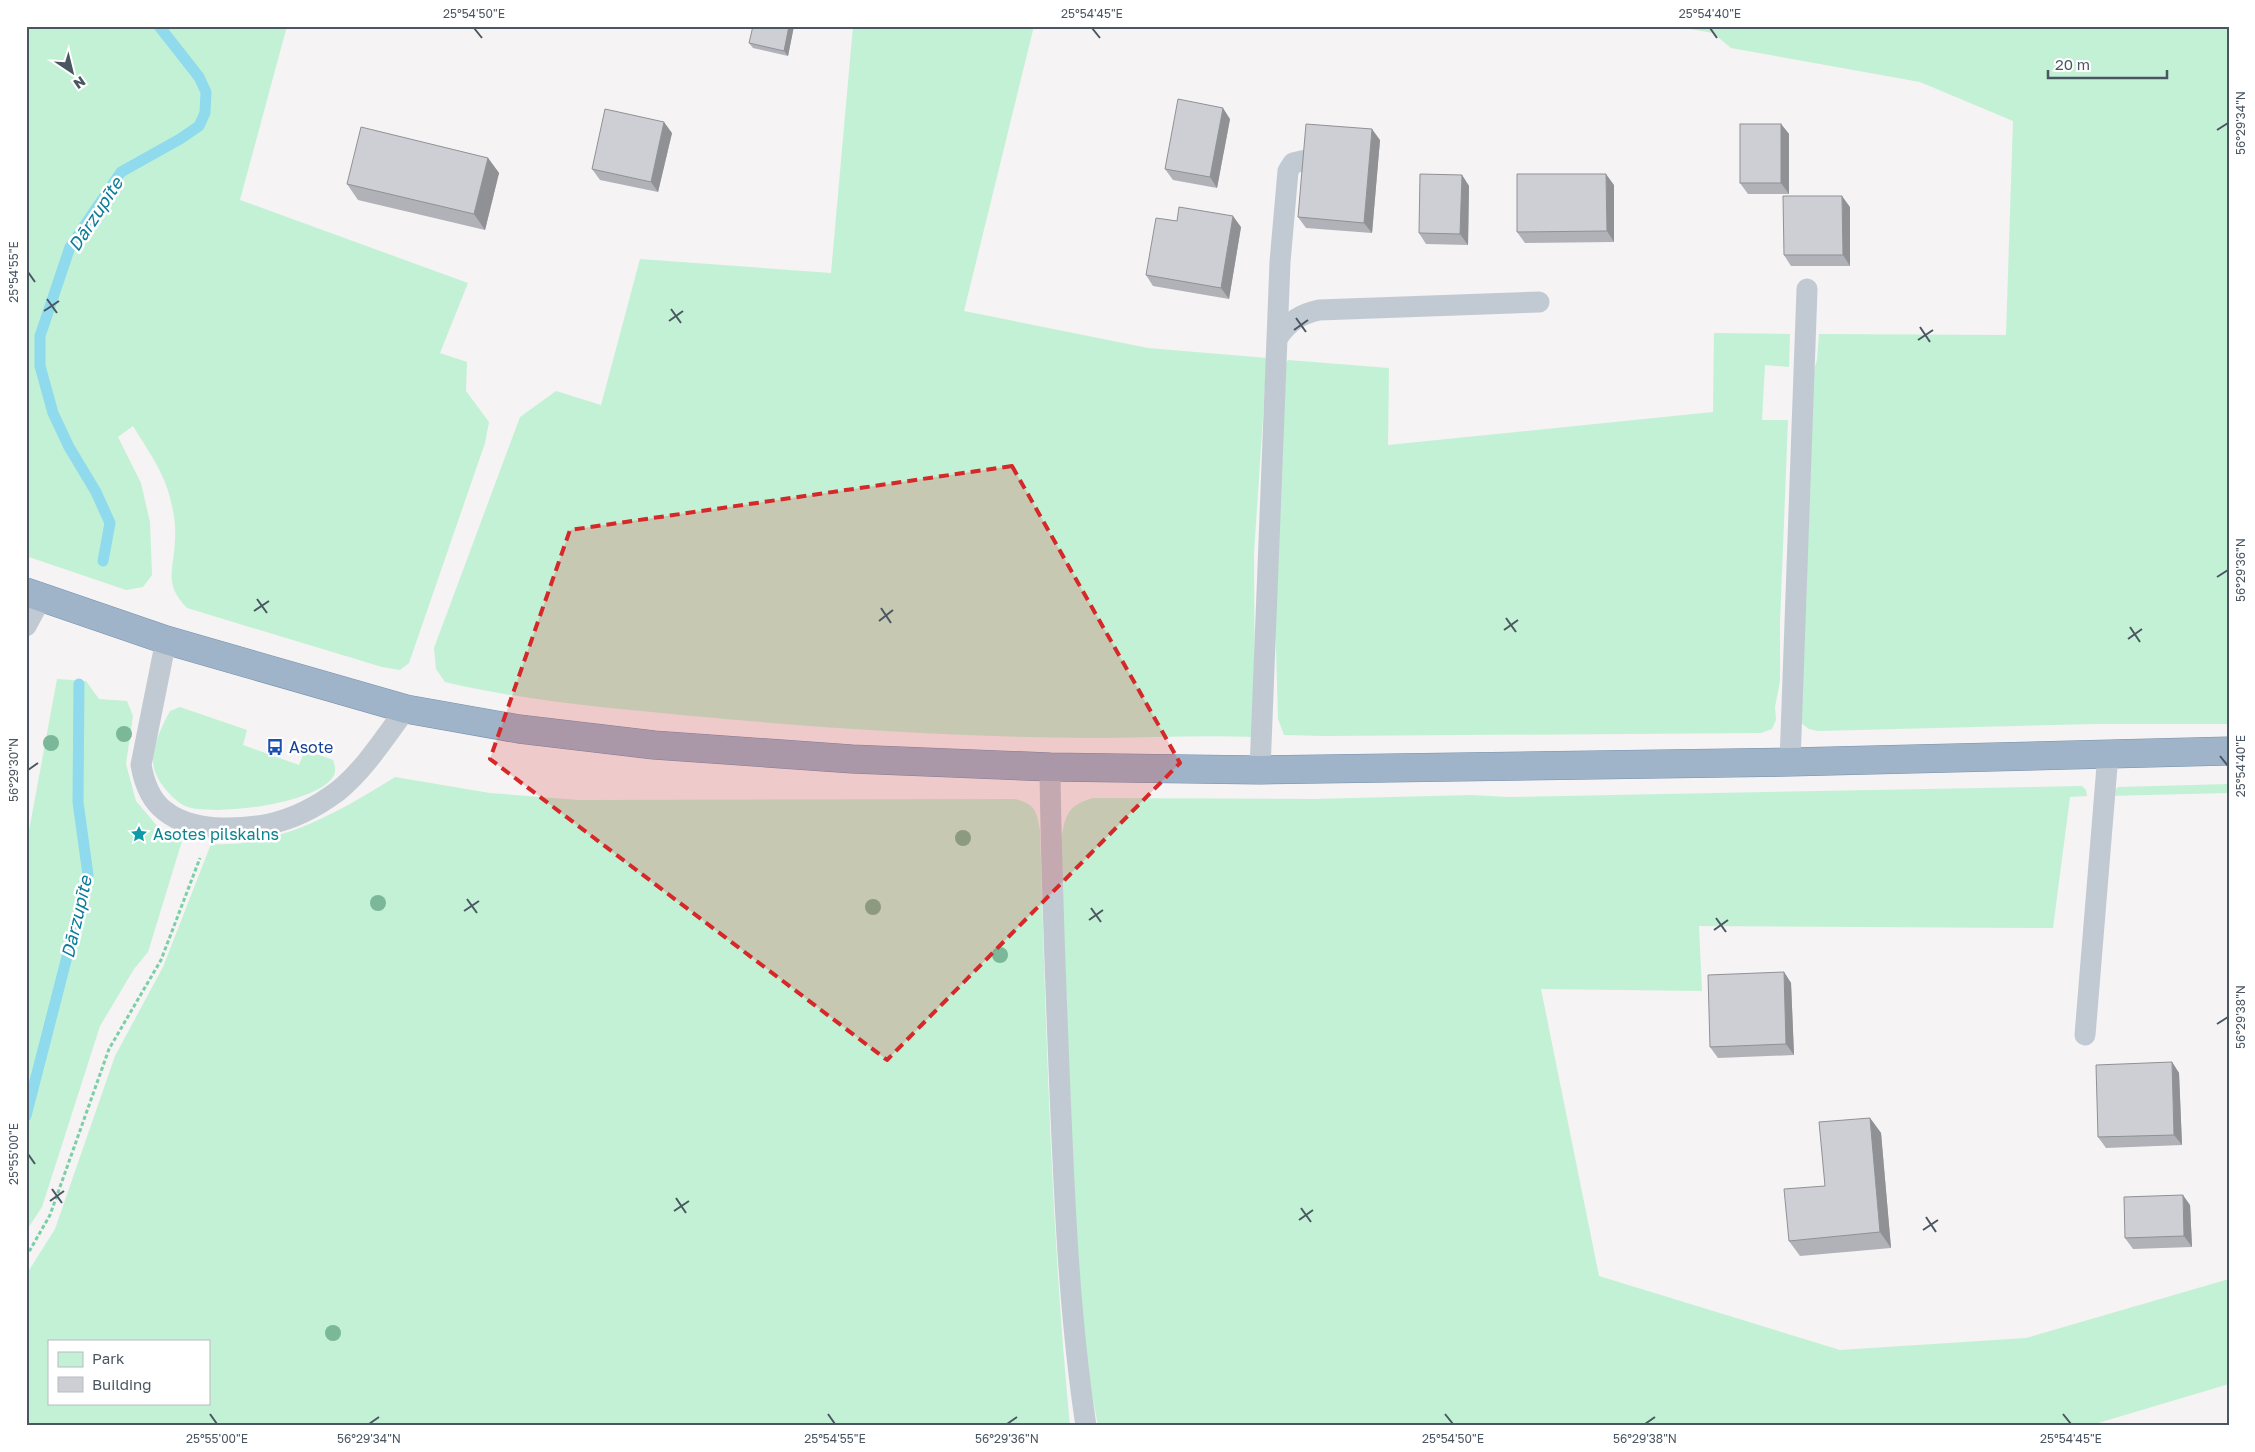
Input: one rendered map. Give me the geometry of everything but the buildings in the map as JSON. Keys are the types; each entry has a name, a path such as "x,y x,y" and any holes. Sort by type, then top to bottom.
{"highway":[{"path":"34,595 166,640 406,709 519,729 654,745 852,759 1050,767 1260,770 1790,762 2229,751"}],"lane":[{"path":"1260,770 1280,262 1288,171 1294,163 1306,160"},
{"path":"1790,762 1806,289"},
{"path":"1278,337 1293,320 1319,310 1538,302"},
{"path":"26,626 34,595"},
{"path":"166,640 141,765 144,780 152,796 165,811 187,822 241,828 270,824 319,804 338,791 356,774 406,709"},
{"path":"2085,1035 2108,754"},
{"path":"1050,767 1050,844 1065,1223 1079,1377 1086,1426"}],"path":[{"path":"26,1257 50,1215 109,1049 161,960 211,826"}],"highlighted area":[{"path":"1012,466 1180,763 887,1060 490,759 570,530"}],"green space":[{"path":"26,26 287,26 240,200 468,283 440,353 467,362 466,391 489,422 485,443 409,663 400,670 382,667 187,608 172,584 175,531 169,492 155,462 133,426 118,437 141,483 150,522 152,575 143,587 126,590 26,556"},
{"path":"853,26 1034,26 964,311 1148,348 1267,358 1254,553 1255,737 1091,738 994,736 897,732 752,721 606,708 509,695 445,682 436,669 434,648 520,417 556,391 601,405 640,259 831,273"},
{"path":"1674,26 2229,26 2229,724 2096,724 1818,731 1809,729 1800,722 1813,373 1817,360 1819,334 2006,335 2013,121 1920,82 1731,48 1713,33"},
{"path":"1714,333 1790,334 1789,367 1765,365 1762,420 1788,420 1780,623 1780,681 1775,707 1776,720 1772,729 1761,733 1284,735 1278,719 1273,546 1282,371 1288,360 1389,368 1388,445 1713,412"},
{"path":"57,679 86,681 99,699 127,701 133,716 126,764 136,801 158,827 182,841 148,952 134,969 100,1026 42,1207 26,1231 26,847"},
{"path":"180,707 247,730 243,745 299,765 305,750 333,760 334,775 325,785 309,794 265,806 218,810 185,806 163,786 155,773 153,765 155,745 164,722 170,711"},
{"path":"395,777 490,793 579,800 1015,799 1031,806 1036,813 1040,830 1054,1203 1070,1426 26,1426 26,1275 55,1229 115,1056 163,967 211,844 261,840 307,825 352,803"},
{"path":"2229,784 2229,793 2109,796 2118,787"},
{"path":"2082,786 2086,790 2087,796 2070,797 2053,928 1699,926 1702,991 1541,989 1599,1276 1840,1350 2026,1338 2229,1279 2229,1384 2088,1426 1098,1426 1087,1369 1076,1267 1061,885 1061,842 1065,821 1069,812 1077,805 1093,798 1314,799 1471,795 1508,797"}],"waterway":[{"name":"Dārzupīte","path":"103,561 110,523 96,492 69,447 53,413 40,366 40,336 70,247 121,172 180,139 199,126 205,113 206,92 199,77 159,26"},
{"name":"Dārzupīte","path":"26,1116 88,875 78,802 79,684"}],"place":[{"name":"Asote","path":"275,747"},
{"name":"Asotes pilskalns","path":"139,834"}]}
